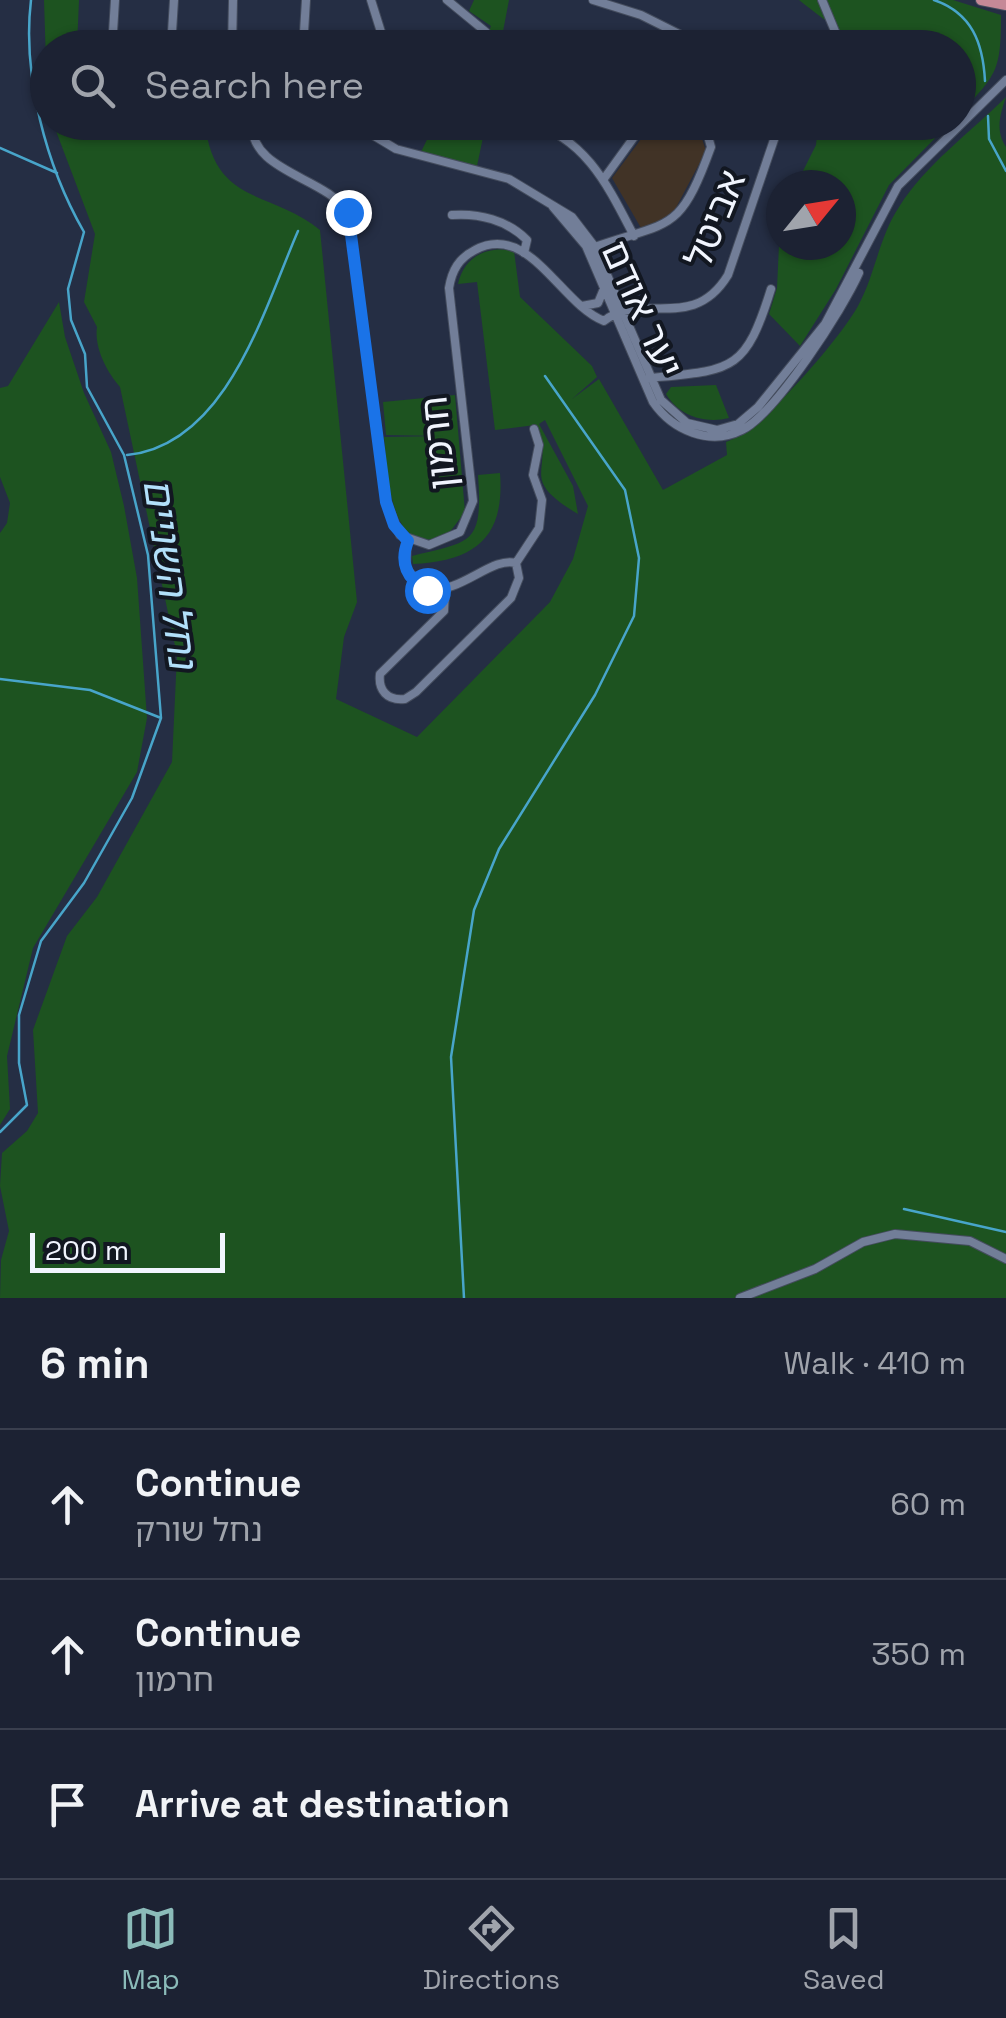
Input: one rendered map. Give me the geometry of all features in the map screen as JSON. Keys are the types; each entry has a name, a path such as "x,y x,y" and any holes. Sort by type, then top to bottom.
{"main road":[{"path":"981,0 1006,5"}],"street":[{"path":"113,30 115,0"},
{"path":"172,30 174,0"},
{"path":"233,30 234,0"},
{"path":"304,30 306,0"},
{"path":"370,0 380,30"},
{"path":"447,0 484,30"},
{"path":"593,0 641,15 671,30"},
{"path":"822,0 834,30"},
{"name":"יער אודם","path":"976,112 1006,83"},
{"name":"חרמון","path":"253,140 266,158 320,184 348,212 386,502 394,525 408,541 444,543 460,532 471,513 451,275 466,255 490,244 508,245 524,253"},
{"name":"יער אודם","path":"382,140 396,148 510,179 539,193 592,248 646,379 666,408 695,426 718,430 744,420 825,324 898,186 946,140"},
{"path":"565,140 573,144 603,180 634,236"},
{"path":"603,180 633,140"},
{"path":"592,248 659,228 679,214 711,147 709,140"},
{"name":"אביטל","path":"618,313 683,310 716,291 731,267 774,140"},
{"path":"452,214 487,217 506,224 527,240 524,253 578,304 604,321 618,313"},
{"name":"יער אודם","path":"592,248 604,287 618,313"},
{"path":"578,304 598,303 604,287"},
{"path":"646,379 714,371 738,359 758,332 771,289"},
{"path":"445,591 444,610 380,674 382,690 388,696 404,699 416,692 511,598 519,578 516,563 532,542 541,514 542,500 533,475 539,445 534,429"},
{"path":"408,541 404,560 410,578 427,590 445,591 502,562 516,563"},
{"path":"740,1298 814,1269 863,1242 895,1234 970,1241 1006,1259"}],"shaded area":[{"path":"640,140 702,140 706,151 671,217 653,228 641,228 612,178"}],"green space":[{"path":"44,0 79,0 78,30 45,30"},
{"path":"474,0 509,0 503,30 489,30 491,26 469,11"},
{"path":"799,0 953,0 1001,15 998,61 976,96 976,30 840,30"},
{"path":"1006,97 1000,128 1006,147 1006,1298 0,1298 1,1260 9,1231 0,1186 2,1153 27,1131 38,1113 33,1030 67,936 97,897 172,762 177,655 120,387 102,359 97,327 84,302 95,234 59,140 209,140 220,169 233,183 320,230 357,602 344,637 336,699 417,737 550,602 573,559 588,506 545,420 539,424 573,486 578,514 542,482 541,441 535,425 495,430 477,282 458,284 466,266 486,251 514,251 520,297 592,366 597,377 572,399 599,379 663,490 727,455 726,442 741,435 778,404 817,361 858,306 899,207 960,140 976,140 976,125"},
{"path":"427,140 482,140 477,166 421,152"},
{"path":"816,140 933,140 889,185 856,250 856,170 804,170"},
{"path":"778,260 851,260 800,346 769,314 777,288"},
{"path":"59,302 65,337 84,393 111,452 124,506 137,578 147,718 137,772 33,948 7,1056 10,1109 0,1125 0,533 7,523 10,503 0,477 0,388 8,386"},
{"path":"716,385 729,418 693,416 678,408 666,394 671,387"},
{"path":"455,395 465,512 449,533 429,540 414,537 403,526 396,510 384,437 443,436 386,435 383,402"},
{"path":"500,473 497,514 482,542 453,558 413,564 412,556 448,547 469,536 478,515 478,475"}],"waterway":[{"name":"נחל השניים","path":"30,59 31,0"},
{"path":"934,0 958,13 972,30"},
{"path":"976,38 985,81"},
{"path":"988,116 989,139 1006,171"},
{"name":"נחל השניים","path":"0,1132 27,1105 19,1063 19,1015 41,941 84,883 132,798 161,718 148,555 124,455 87,387 85,354 71,320 68,289 84,232 58,178 46,140"},
{"path":"0,148 57,173"},
{"path":"127,455 162,446 191,427 216,400 255,334 298,231"},
{"path":"464,1298 451,1057 474,910 499,849 595,695 634,616 639,558 625,490 545,376"},
{"path":"0,679 90,690 161,718"},
{"path":"904,1209 1006,1232"}],"route":[{"path":"348,212 353,226 388,514 408,541 404,560 410,578 427,590"}]}
